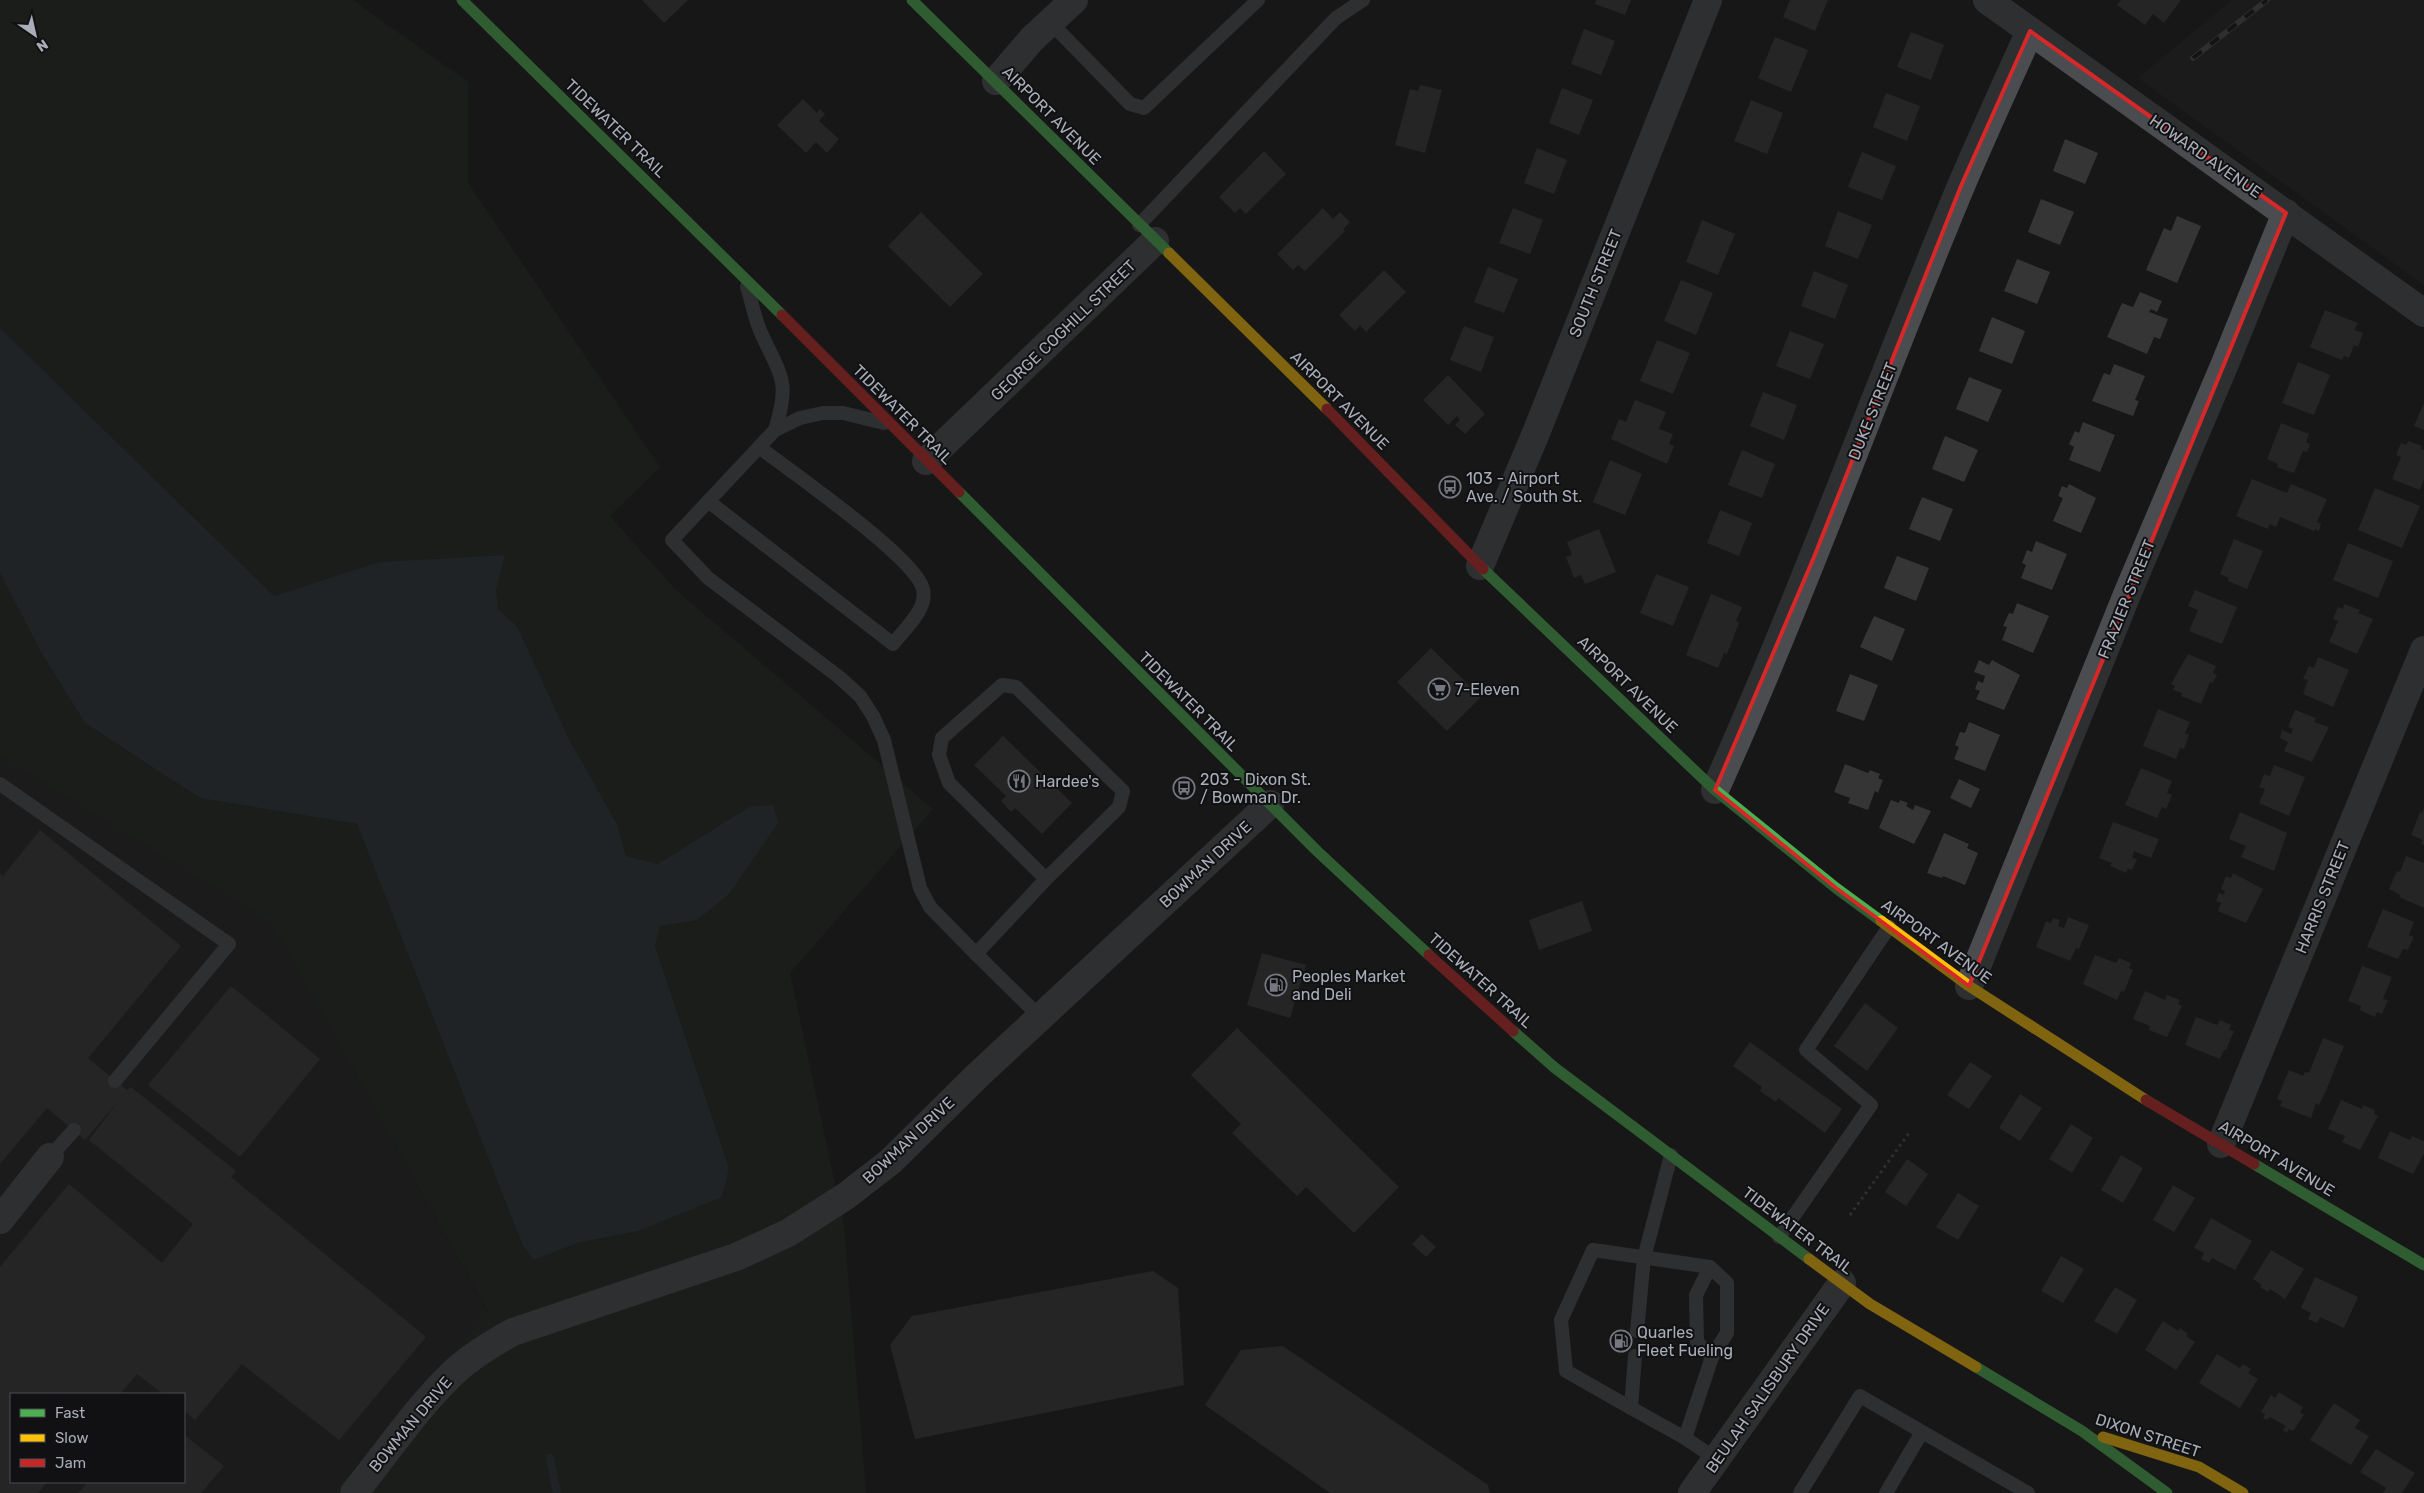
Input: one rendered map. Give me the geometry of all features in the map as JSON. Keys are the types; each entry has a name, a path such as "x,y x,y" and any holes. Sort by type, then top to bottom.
{"main road":[{"name":"TIDEWATER TRAIL","path":"462,0 744,277 1322,856 1555,1068 1870,1304 2082,1431"},
{"name":"AIRPORT AVENUE","path":"912,0 1320,402 1480,566 1715,790 1836,888 1969,986 2114,1082 2424,1265"},
{"name":"DIXON STREET","path":"2082,1431 2167,1493"},
{"name":"DIXON STREET","path":"2082,1431 2199,1467 2243,1493"}],"street":[{"path":"996,81 1032,39 1074,0"},
{"name":"SOUTH STREET","path":"1480,566 1536,433 1708,0"},
{"name":"HOWARD AVENUE","path":"1987,0 2424,313"},
{"name":"DUKE STREET","path":"1715,790 1755,701 1814,557 1961,186 2030,31"},
{"name":"FRAZIER STREET","path":"1969,986 2128,592 2224,366 2286,213"},
{"name":"GEORGE COGHILL STREET","path":"926,461 971,419 1147,233"},
{"name":"HARRIS STREET","path":"2220,1144 2424,650"},
{"name":"BOWMAN DRIVE","path":"354,1493 431,1396 452,1374 480,1350 513,1332 736,1257 788,1232 846,1196 891,1161 1040,1017 1270,804"},
{"path":"0,1220 50,1157"},
{"name":"BEULAH SALISBURY DRIVE","path":"1692,1493 1842,1283"}],"lane":[{"path":"1050,22 1130,104 1144,108 1258,0"},
{"path":"1147,233 1336,18 1363,0"},
{"path":"744,277 761,333 776,362 783,382 783,403 775,430"},
{"path":"890,424 843,414 823,413 800,418 775,430 672,540 708,578 839,677 860,696 873,716 884,740 920,888 930,907 1040,1017"},
{"path":"708,501 893,644 922,606 923,589 914,572 870,531 759,447"},
{"path":"976,954 1046,879 1119,806 1123,791 1016,687 1002,685 942,738 939,755 949,783 1046,879"},
{"path":"0,784 229,944 115,1081"},
{"path":"1779,1237 1870,1105 1806,1050 1889,927"},
{"path":"50,1157 74,1130"},
{"path":"1637,1331 1644,1258 1671,1155"},
{"path":"1685,1438 1712,1357 1727,1333 1727,1283 1710,1267 1593,1250 1561,1320 1566,1371 1685,1438 1716,1459"},
{"path":"1710,1267 1696,1295 1696,1324 1697,1342 1712,1357"},
{"path":"1631,1408 1635,1356"},
{"path":"1800,1493 1860,1396 2028,1493"},
{"path":"1886,1493 1922,1432"}],"path":[{"path":"1850,1215 1910,1133"}],"highlighted area":[{"path":"2030,31 2286,213 1969,986 1836,888 1715,790 1814,557 1961,186"}],"shaded area":[{"path":"0,0 353,0 468,82 468,183 660,467 610,516 675,589 933,809 790,973 844,1226 866,1493 333,1493 488,1312 271,922 0,756 0,573 41,652 85,723 200,798 357,824 523,1246 534,1260 577,1243 638,1231 729,1168 655,946 660,926 697,920 749,807 658,864 626,856 617,824 569,739 517,626 498,609 496,590 504,555 379,562 274,596 0,328"},
{"path":"2232,0 2424,0 2424,285 2138,78"},
{"path":"0,328 274,596 379,562 505,555 496,590 498,609 517,626 569,739 617,824 626,856 658,864 749,807 773,805 778,823 729,894 697,920 660,926 655,946 729,1168 722,1197 638,1231 577,1243 534,1260 523,1246 357,824 200,798 85,723 41,652 0,573"},
{"path":"0,756 271,922 488,1313 424,1493 0,1493"}],"building":[{"path":"642,0 688,0 664,23"},
{"path":"1596,0 1631,0 1625,15 1595,4"},
{"path":"1790,0 1828,0 1815,31 1783,17"},
{"path":"2121,0 2181,0 2164,23 2153,14 2145,25 2117,5"},
{"path":"1584,29 1615,41 1601,75 1571,64"},
{"path":"1911,32 1944,45 1931,80 1897,67"},
{"path":"1775,37 1808,50 1791,92 1758,78"},
{"path":"1420,85 1442,90 1425,153 1395,145 1410,89 1418,91"},
{"path":"1562,88 1593,100 1579,135 1549,123"},
{"path":"1886,93 1920,106 1907,141 1873,127"},
{"path":"803,99 817,113 820,109 825,114 819,121 839,139 827,153 816,142 806,153 777,125"},
{"path":"1751,100 1783,113 1767,154 1734,141"},
{"path":"2065,139 2098,153 2085,184 2053,171"},
{"path":"1537,148 1567,160 1554,194 1524,183"},
{"path":"1264,151 1286,174 1246,214 1240,208 1235,213 1219,197"},
{"path":"1862,152 1896,166 1882,200 1848,187"},
{"path":"2041,199 2074,212 2060,245 2028,232"},
{"path":"1323,208 1333,219 1340,212 1350,222 1343,229 1345,231 1305,271 1298,265 1293,270 1277,254"},
{"path":"1513,208 1543,220 1530,254 1499,243"},
{"path":"1838,211 1872,225 1858,259 1825,246"},
{"path":"921,212 983,274 950,307 888,246"},
{"path":"2177,216 2201,226 2177,283 2146,270 2164,228 2171,231"},
{"path":"1702,220 1735,234 1718,275 1686,262"},
{"path":"2017,259 2050,272 2037,304 2004,291"},
{"path":"1488,267 1518,279 1504,313 1474,302"},
{"path":"1384,270 1406,292 1366,332 1360,325 1355,331 1339,315"},
{"path":"1814,271 1848,285 1835,319 1801,306"},
{"path":"1681,280 1713,293 1696,335 1664,321"},
{"path":"2140,292 2162,301 2157,312 2151,309 2149,312 2168,319 2160,339 2154,337 2147,354 2107,337 2122,303 2133,307"},
{"path":"2325,310 2358,323 2354,330 2363,333 2358,347 2354,345 2349,358 2344,356 2342,360 2310,347"},
{"path":"1992,317 2025,331 2012,364 1979,351"},
{"path":"1464,326 1494,337 1481,372 1450,360"},
{"path":"1790,331 1824,344 1810,379 1776,366"},
{"path":"1657,340 1690,353 1673,394 1640,381"},
{"path":"2298,362 2330,375 2314,415 2282,403"},
{"path":"2114,364 2145,376 2135,400 2139,401 2133,416 2092,401 2104,373 2110,375"},
{"path":"1448,375 1485,414 1465,434 1455,425 1460,420 1457,416 1448,425 1423,400"},
{"path":"1969,377 2002,390 1988,422 1956,409"},
{"path":"1763,392 1797,405 1784,440 1750,426"},
{"path":"1635,400 1666,412 1659,429 1673,434 1669,444 1674,446 1667,464 1611,439 1619,419 1626,422"},
{"path":"2424,403 2424,430 2414,426"},
{"path":"2083,422 2115,435 2100,472 2069,460 2074,447 2069,444 2075,431 2079,433"},
{"path":"2281,423 2309,434 2306,442 2310,444 2307,452 2303,451 2294,473 2277,467 2278,464 2267,459"},
{"path":"1945,436 1978,450 1964,482 1932,469"},
{"path":"2408,441 2422,446 2421,449 2424,450 2424,479 2420,490 2392,479 2401,457 2396,455 2401,443 2406,445"},
{"path":"1742,450 1775,464 1762,498 1728,485"},
{"path":"1610,460 1642,474 1625,515 1593,502"},
{"path":"2252,479 2287,493 2291,484 2327,499 2317,522 2321,524 2319,531 2315,529 2314,531 2280,517 2276,527 2270,524 2268,529 2236,516"},
{"path":"2069,484 2096,498 2081,533 2053,521 2063,498 2058,496 2062,486 2067,488"},
{"path":"2375,488 2420,506 2402,548 2358,530"},
{"path":"1922,497 1953,509 1940,541 1909,529"},
{"path":"1720,510 1752,523 1739,556 1707,543"},
{"path":"1599,529 1616,572 1585,584 1581,575 1574,578 1566,557 1572,555 1567,542"},
{"path":"2234,539 2263,551 2247,589 2228,581 2229,578 2220,574"},
{"path":"2036,541 2067,554 2052,590 2021,578 2026,565 2022,563 2027,550 2032,552"},
{"path":"2348,543 2393,561 2378,598 2333,580"},
{"path":"1897,556 1929,568 1916,601 1884,588"},
{"path":"1656,574 1689,587 1673,626 1640,613"},
{"path":"2195,590 2237,607 2222,644 2189,631 2198,610 2188,606"},
{"path":"1711,594 1742,607 1736,621 1739,623 1727,654 1724,653 1718,668 1686,655"},
{"path":"2017,603 2049,616 2033,653 2002,640 2007,627 2003,626 2009,613 2013,614"},
{"path":"2344,604 2360,610 2358,613 2373,619 2357,654 2329,642 2338,621 2333,619 2338,607 2343,609"},
{"path":"1874,616 1905,629 1892,661 1860,647"},
{"name":"7-Eleven","path":"1431,648 1481,697 1447,731 1397,682"},
{"path":"2188,654 2216,666 2213,673 2217,675 2213,683 2210,682 2201,704 2181,696 2182,693 2173,690 2175,686 2171,684"},
{"path":"2318,657 2349,670 2333,707 2303,694 2308,680 2303,679 2309,666 2314,668"},
{"path":"1979,660 1989,665 1992,660 2020,675 2004,710 1976,699 1980,691 1975,689 1978,681 1983,683 1985,676 1974,672"},
{"path":"1850,674 1878,685 1864,721 1836,711"},
{"path":"2158,709 2190,722 2185,733 2189,735 2184,749 2180,748 2176,759 2143,746"},
{"path":"2295,710 2316,718 2314,722 2329,727 2312,762 2284,751 2288,742 2280,738 2282,730 2291,734 2293,729 2288,727"},
{"path":"1969,722 2000,735 1985,771 1954,759 1959,747 1955,745 1960,732 1965,733"},
{"name":"Hardee's","path":"1003,736 1072,803 1042,834 1015,808 1011,812 1001,801 1006,796 974,765"},
{"path":"1845,764 1868,773 1870,770 1880,774 1878,778 1883,780 1878,793 1875,791 1868,810 1848,803 1850,798 1834,792"},
{"path":"2274,765 2305,777 2289,816 2259,803 2265,789 2259,787 2264,774 2270,776"},
{"path":"2141,768 2172,781 2167,793 2172,795 2166,809 2162,807 2157,818 2125,805"},
{"path":"1959,779 1980,789 1971,808 1950,798"},
{"path":"1891,800 1899,803 1900,800 1908,803 1906,806 1913,810 1915,805 1931,811 1914,844 1879,828"},
{"path":"2424,808 2424,845 2421,844 2423,840 2411,835 2420,812 2422,813"},
{"path":"2240,812 2287,833 2274,871 2241,857 2246,846 2229,839"},
{"path":"2113,822 2159,839 2151,858 2134,851 2132,858 2137,859 2132,870 2128,869 2126,873 2110,866 2112,863 2099,858"},
{"path":"40,830 181,946 88,1058 127,1090 131,1087 236,1171 231,1177 426,1337 339,1440 242,1364 195,1420 185,1412 185,1393 162,1393 137,1374 121,1393 10,1393 10,1483 46,1483 38,1493 0,1493 0,1267 69,1184 162,1263 193,1224 89,1140 119,1100 85,1140 47,1108 0,1164 0,874 3,876"},
{"path":"1944,833 1969,844 1967,848 1978,853 1965,885 1943,876 1942,878 1927,873"},
{"path":"2406,856 2424,863 2424,908 2399,897 2400,895 2389,889 2397,871 2400,872"},
{"path":"2233,873 2263,889 2246,923 2218,911 2221,903 2216,901 2219,893 2223,895 2225,891 2221,889 2226,876 2231,878"},
{"path":"1582,901 1592,931 1539,950 1529,920"},
{"path":"2383,909 2414,922 2409,935 2414,937 2408,950 2403,949 2398,959 2367,947"},
{"path":"2068,917 2089,925 2079,949 2076,948 2070,961 2036,947 2046,921 2051,923 2053,918 2060,920 2058,926 2064,928"},
{"name":"Peoples Market and Deli","path":"1262,953 1306,965 1290,1018 1247,1005"},
{"path":"2095,955 2116,963 2119,958 2131,963 2129,968 2133,970 2124,992 2121,991 2117,1000 2083,984"},
{"path":"2362,966 2392,977 2383,999 2388,1000 2382,1014 2377,1012 2375,1017 2360,1010 2361,1006 2348,1001"},
{"path":"231,986 320,1059 240,1157 148,1085"},
{"path":"2145,991 2165,1000 2167,995 2180,1000 2178,1004 2182,1006 2167,1037 2149,1030 2150,1026 2133,1019"},
{"path":"1865,1003 1898,1028 1867,1071 1834,1046"},
{"path":"2196,1017 2217,1025 2220,1020 2231,1025 2229,1030 2234,1031 2220,1059 2185,1045"},
{"path":"1237,1028 1399,1187 1354,1233 1306,1187 1297,1196 1232,1133 1241,1124 1191,1075"},
{"path":"2323,1038 2344,1046 2327,1088 2319,1105 2316,1103 2311,1118 2280,1106 2282,1101 2277,1099 2289,1070 2303,1076 2305,1072 2309,1073"},
{"path":"1750,1042 1842,1109 1825,1133 1778,1098 1776,1102 1760,1091 1762,1087 1733,1066"},
{"path":"1970,1062 1992,1076 1969,1109 1947,1095"},
{"path":"2020,1094 2042,1108 2020,1141 1999,1128"},
{"path":"2341,1100 2362,1109 2363,1105 2375,1110 2374,1114 2378,1116 2360,1150 2342,1142 2345,1136 2328,1129"},
{"path":"2071,1124 2093,1138 2072,1173 2049,1159"},
{"path":"2390,1131 2410,1140 2412,1136 2424,1141 2424,1154 2413,1174 2378,1158"},
{"path":"2121,1155 2143,1168 2123,1203 2101,1190"},
{"path":"1907,1159 1928,1174 1906,1206 1885,1192"},
{"path":"2173,1185 2195,1198 2174,1232 2153,1220"},
{"path":"1958,1193 1979,1206 1958,1240 1936,1227"},
{"path":"2211,1218 2252,1241 2235,1270 2212,1258 2209,1263 2201,1259 2204,1253 2194,1248"},
{"path":"1422,1234 1436,1247 1426,1257 1412,1244"},
{"path":"2271,1250 2304,1269 2285,1299 2270,1289 2268,1292 2260,1287 2262,1285 2253,1279"},
{"path":"2061,1256 2084,1269 2063,1303 2041,1291"},
{"path":"1153,1271 1178,1288 1184,1385 915,1439 890,1345 912,1316"},
{"path":"2315,1277 2358,1297 2344,1328 2320,1317 2317,1323 2308,1319 2311,1313 2301,1308"},
{"path":"2115,1287 2137,1300 2117,1334 2094,1321"},
{"path":"2163,1321 2178,1331 2180,1328 2188,1334 2186,1336 2195,1342 2176,1370 2145,1350"},
{"path":"1283,1346 1488,1485 1490,1493 1330,1493 1205,1405 1241,1350"},
{"path":"2217,1354 2240,1368 2243,1364 2251,1369 2248,1373 2258,1379 2240,1408 2199,1383"},
{"path":"2279,1392 2303,1407 2300,1412 2304,1415 2293,1431 2289,1429 2287,1433 2283,1430 2286,1426 2270,1417 2267,1420 2263,1418 2265,1414 2261,1412 2271,1395 2275,1398"},
{"path":"2334,1403 2360,1420 2355,1428 2369,1436 2351,1465 2310,1440"},
{"path":"185,1436 224,1466 201,1493 78,1493 87,1483 185,1483"},
{"path":"2376,1449 2415,1473 2402,1493 2383,1493 2386,1488 2360,1472"}],"waterway":[{"path":"550,1458 557,1493"}],"railway":[{"path":"2193,58 2267,0"}],"traffic: fast":[{"path":"462,0 782,315"},
{"path":"912,0 1169,253"},
{"path":"959,492 1317,851 1429,955"},
{"path":"1483,569 1715,790 1836,888 1881,921"},
{"path":"1513,1031 1555,1068 1809,1259"},
{"path":"2254,1164 2424,1265"},
{"path":"1976,1367 2082,1431 2167,1493"}],"traffic: slow":[{"path":"1169,253 1327,409"},
{"path":"1881,921 1969,986 2146,1100"},
{"path":"1809,1259 1870,1304 1976,1367"},
{"path":"2103,1437 2199,1467 2243,1493"}],"traffic: jam":[{"path":"782,315 959,492"},
{"path":"1327,409 1483,569"},
{"path":"1429,955 1513,1031"},
{"path":"2146,1100 2254,1164"}],"place":[{"name":"103 - Airport Ave. / South St.","path":"1450,487"},
{"name":"7-Eleven","path":"1439,689"},
{"name":"Hardee's","path":"1019,781"},
{"name":"203 - Dixon St. / Bowman Dr.","path":"1184,788"},
{"name":"Peoples Market and Deli","path":"1276,985"},
{"name":"Quarles Fleet Fueling","path":"1621,1341"}]}
